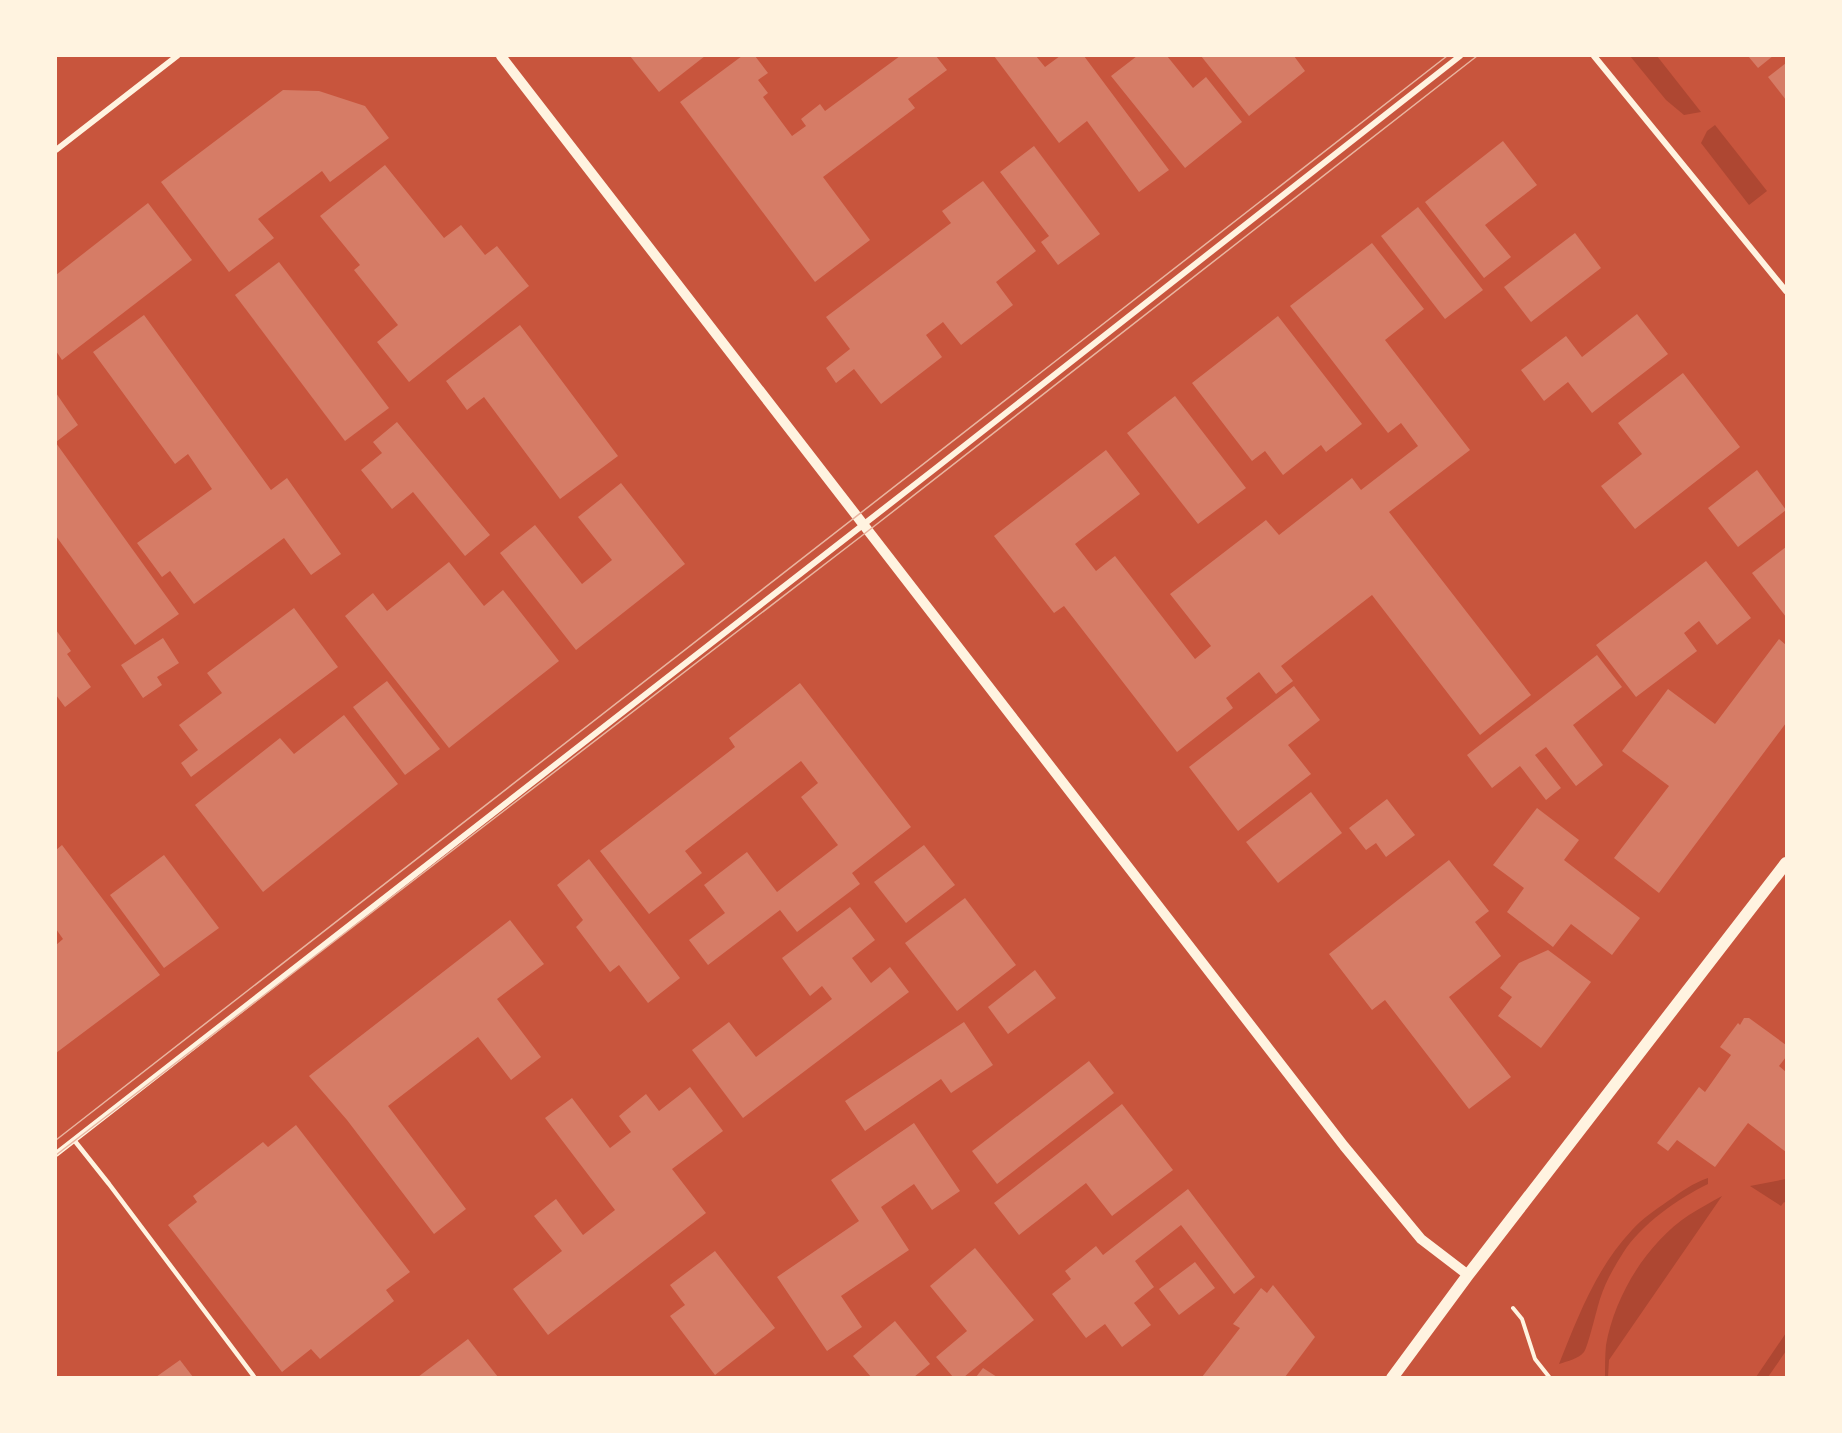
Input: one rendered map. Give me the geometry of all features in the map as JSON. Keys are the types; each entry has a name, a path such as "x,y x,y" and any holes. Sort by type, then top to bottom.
{"main road":[{"path":"1392,1377 1786,863"}],"street":[{"path":"56,150 177,56"},
{"path":"501,56 1356,1162 1421,1239 1468,1275"},
{"path":"56,1154 1460,56"},
{"path":"1594,56 1786,291"}],"lane":[{"path":"74,1140 255,1377"}],"path":[{"path":"1514,1308 1522,1318 1535,1359 1550,1377"}],"shaded area":[{"path":"1630,56 1657,56 1701,112 1684,115 1666,100"},
{"path":"1715,125 1767,191 1749,205 1701,143 1707,131"},
{"path":"1708,1178 1708,1184 1661,1213 1630,1243 1604,1287 1584,1352 1576,1358 1559,1364 1589,1294 1619,1245 1654,1211 1687,1188"},
{"path":"1786,1179 1786,1203 1784,1202 1781,1206 1750,1186"},
{"path":"1722,1196 1609,1360 1608,1377 1605,1377 1606,1345 1610,1326 1625,1289 1635,1272 1660,1240 1674,1227 1689,1215"},
{"path":"1786,1333 1786,1351 1768,1377 1756,1377"}],"building":[{"path":"630,56 705,56 659,92"},
{"path":"742,56 755,56 768,73 758,80 768,93 763,97 792,136 806,126 801,119 820,104 825,111 900,56 936,56 947,70 908,99 915,108 823,177 870,240 815,282 680,102"},
{"path":"994,56 1036,56 1045,67 1060,56 1084,56 1169,170 1139,192 1087,121 1059,143"},
{"path":"1137,56 1167,56 1193,88 1206,77 1242,122 1185,168 1111,76"},
{"path":"1201,56 1294,56 1305,71 1249,116"},
{"path":"1748,56 1773,56 1758,68"},
{"path":"1786,63 1786,100 1768,77"},
{"path":"283,90 319,91 365,106 389,138 330,182 322,171 258,219 274,238 229,272 161,182"},
{"path":"1503,141 1537,185 1485,225 1511,257 1484,278 1425,202"},
{"path":"1034,146 1100,234 1058,265 1041,242 1049,236 1000,172"},
{"path":"385,165 444,238 461,225 485,255 497,246 529,286 409,382 377,342 398,325 354,270 360,265 320,216"},
{"path":"983,181 1036,251 996,282 1013,305 961,345 943,322 926,335 942,357 881,404 854,369 836,383 826,368 850,349 826,317 951,223 942,211"},
{"path":"148,203 192,260 62,360 56,351 56,275"},
{"path":"1418,207 1483,290 1445,319 1381,236"},
{"path":"1575,233 1601,268 1531,322 1504,287"},
{"path":"1372,243 1424,309 1385,340 1470,450 1389,512 1531,695 1480,735 1372,595 1281,666 1293,681 1276,694 1259,672 1226,698 1233,708 1177,752 1064,606 1054,613 994,536 1106,450 1140,494 1075,544 1096,571 1115,556 1195,659 1211,646 1170,594 1266,520 1279,535 1352,478 1361,490 1418,446 1401,423 1388,433 1290,306"},
{"path":"279,262 389,408 345,441 235,295"},
{"path":"1637,314 1668,354 1592,413 1568,382 1544,401 1521,370 1566,336 1582,357"},
{"path":"144,315 271,490 287,478 341,554 311,575 284,538 194,604 170,571 162,577 137,543 212,489 188,454 175,464 93,352"},
{"path":"1278,316 1362,424 1326,452 1321,445 1283,475 1265,451 1252,461 1192,383"},
{"path":"520,325 618,456 560,499 484,397 467,410 446,381"},
{"path":"1683,373 1740,447 1635,529 1601,486 1642,454 1618,423"},
{"path":"56,393 78,425 56,442"},
{"path":"1175,396 1246,488 1198,524 1127,433"},
{"path":"397,422 490,535 465,556 413,492 392,509 361,470 382,453 373,442"},
{"path":"56,443 179,614 135,645 56,536"},
{"path":"1757,470 1786,510 1738,547 1708,508"},
{"path":"621,483 685,564 576,650 500,553 535,525 582,584 612,560 578,517"},
{"path":"1786,547 1786,617 1752,573"},
{"path":"1706,561 1751,618 1717,645 1699,621 1684,633 1697,651 1636,697 1596,645"},
{"path":"449,562 484,606 503,590 559,661 449,748 345,616 373,593 387,611"},
{"path":"294,608 338,667 191,777 181,763 198,750 179,725 222,693 207,673"},
{"path":"56,630 71,651 67,654 91,687 65,707 56,695"},
{"path":"163,638 179,663 157,677 162,685 143,698 121,665"},
{"path":"1779,639 1786,645 1786,723 1659,893 1614,858 1669,786 1622,751 1668,689 1715,724"},
{"path":"1597,655 1622,687 1573,725 1603,765 1576,786 1546,747 1535,755 1561,788 1546,800 1520,766 1492,788 1467,755"},
{"path":"387,681 440,749 405,775 353,707"},
{"path":"800,683 911,827 852,873 860,884 797,932 780,910 708,965 689,940 725,913 704,885 747,852 777,892 838,845 801,797 818,783 801,761 685,851 702,873 649,914 600,851 735,747 729,738"},
{"path":"1294,686 1320,720 1288,745 1311,774 1238,831 1189,767"},
{"path":"344,715 398,784 263,892 195,805 280,738 294,754"},
{"path":"1311,792 1342,833 1278,883 1246,842"},
{"path":"1387,799 1415,835 1386,857 1376,843 1366,850 1349,828"},
{"path":"1537,808 1579,840 1564,860 1640,918 1612,955 1571,924 1553,947 1507,912 1524,888 1493,865"},
{"path":"62,845 160,975 56,1053 56,945 63,939 56,929 56,850"},
{"path":"924,845 955,885 906,923 874,882"},
{"path":"164,855 219,928 164,968 110,895"},
{"path":"589,859 680,978 648,1003 619,965 610,972 576,927 583,920 557,885"},
{"path":"1449,860 1489,911 1475,922 1501,956 1449,997 1511,1077 1469,1109 1385,1000 1372,1010 1329,954"},
{"path":"965,898 1016,965 957,1011 905,943"},
{"path":"850,907 875,940 852,958 871,983 890,967 909,992 743,1118 692,1050 729,1022 756,1057 832,999 822,986 810,996 782,958"},
{"path":"510,920 544,964 497,999 541,1057 511,1080 478,1037 388,1106 466,1209 434,1234 347,1120 309,1076"},
{"path":"1548,950 1591,982 1541,1048 1498,1016 1512,997 1500,988 1519,963"},
{"path":"1035,970 1056,998 1008,1034 988,1007"},
{"path":"1744,1018 1749,1018 1786,1045 1786,1057 1779,1066 1786,1072 1786,1152 1748,1123 1715,1167 1677,1140 1668,1151 1657,1143 1699,1087 1705,1092 1731,1055 1720,1047"},
{"path":"964,1022 993,1065 951,1093 941,1079 865,1131 845,1101"},
{"path":"1089,1061 1114,1093 997,1184 972,1151"},
{"path":"690,1087 723,1131 672,1169 706,1213 548,1335 513,1289 562,1251 534,1216 556,1199 583,1235 615,1210 545,1118 572,1098 610,1148 631,1132 619,1116 646,1094 659,1111"},
{"path":"1122,1104 1173,1170 1112,1216 1086,1183 1019,1235 994,1203"},
{"path":"914,1123 960,1191 932,1210 914,1184 881,1207 909,1250 841,1296 862,1327 827,1351 777,1277 859,1221 831,1180"},
{"path":"296,1125 410,1272 386,1290 394,1301 320,1359 311,1349 282,1372 168,1225 197,1202 193,1196 263,1142 268,1147"},
{"path":"1188,1189 1255,1277 1234,1294 1181,1225 1135,1261 1154,1287 1134,1303 1151,1325 1122,1347 1105,1324 1086,1338 1052,1294 1071,1279 1065,1271 1096,1246 1103,1255"},
{"path":"975,1248 1034,1320 964,1377 953,1377 936,1357 967,1331 930,1286"},
{"path":"715,1251 775,1328 715,1375 670,1316 685,1305 670,1285"},
{"path":"1195,1262 1215,1288 1179,1315 1159,1289"},
{"path":"1273,1285 1315,1337 1285,1377 1202,1377 1240,1328 1233,1324 1261,1288 1267,1293"},
{"path":"895,1321 930,1364 914,1377 871,1377 853,1356"},
{"path":"468,1339 498,1377 418,1377"},
{"path":"180,1360 193,1377 156,1377"},
{"path":"983,1368 997,1377 976,1377"}],"tram line":[{"path":"56,1140 1447,56"},
{"path":"56,1155 868,531 1477,56"}]}
